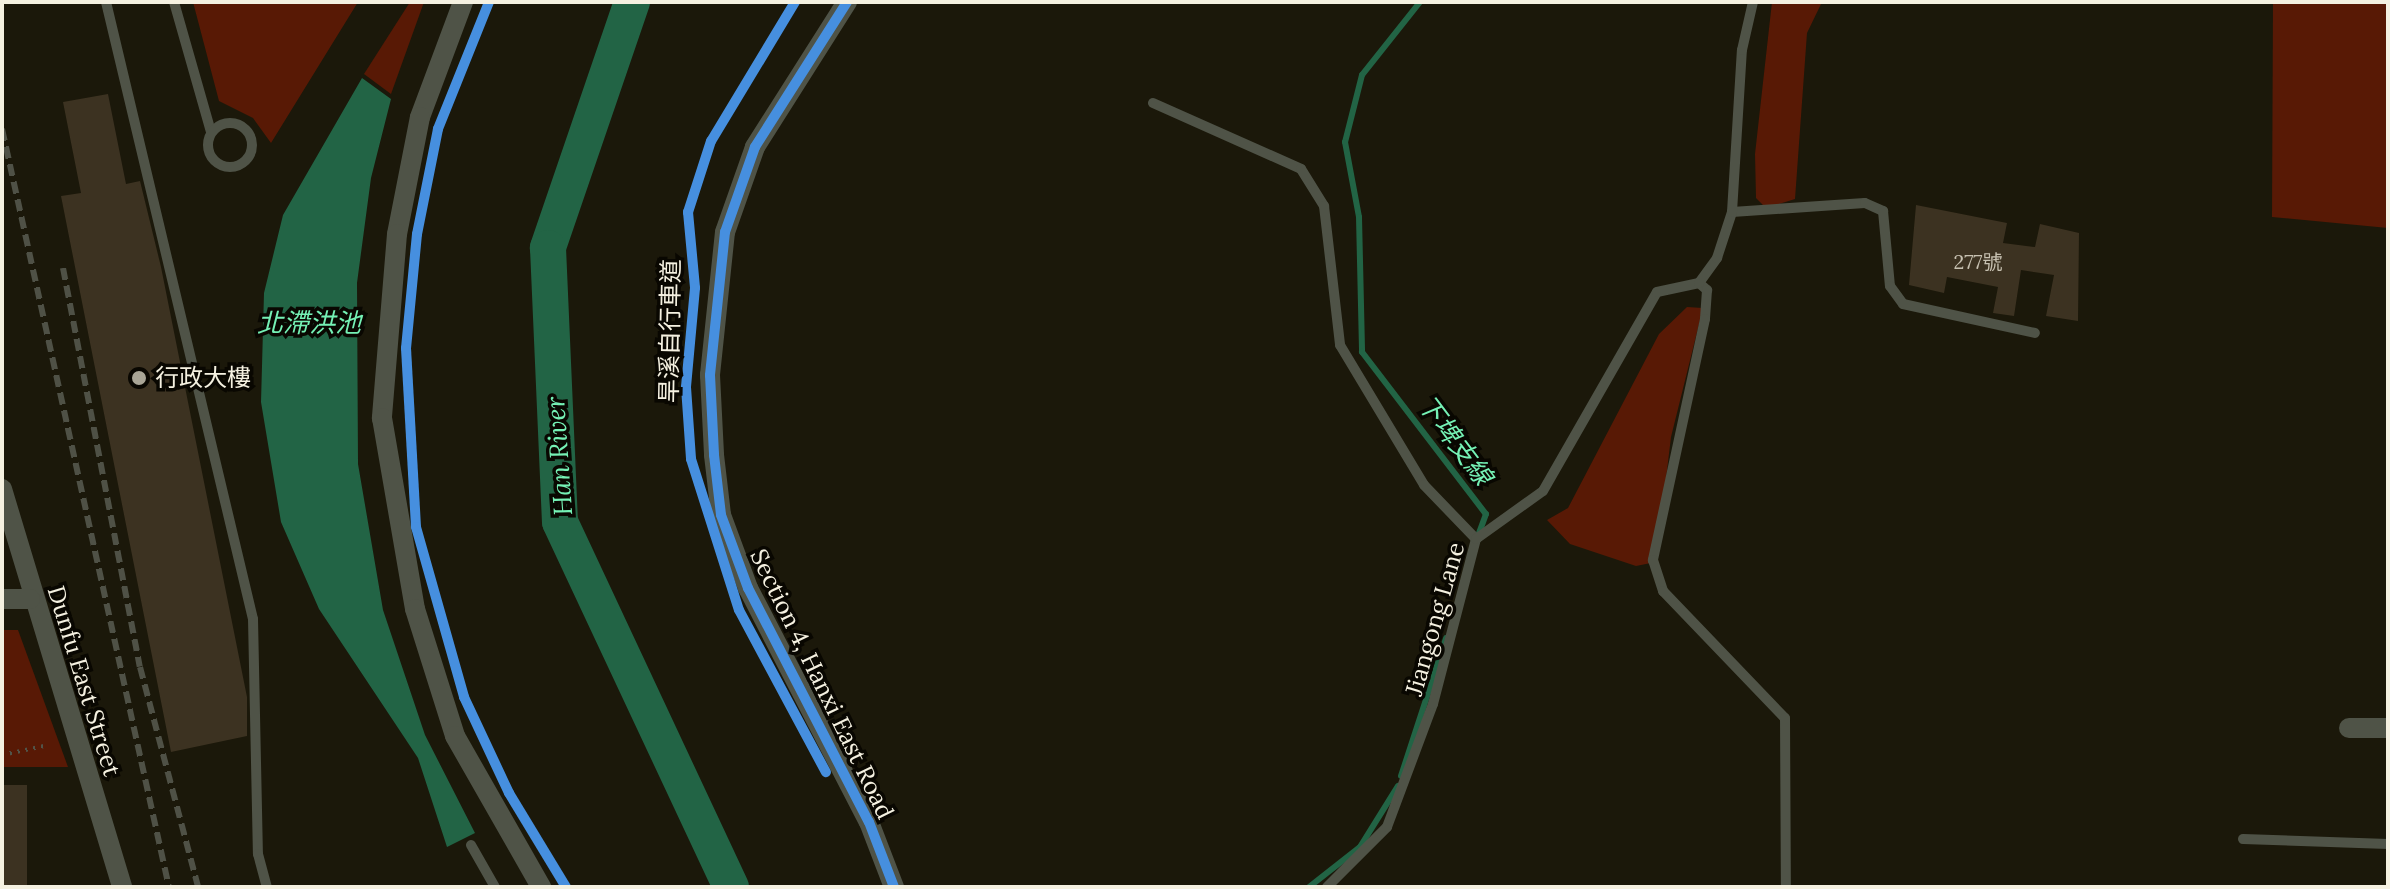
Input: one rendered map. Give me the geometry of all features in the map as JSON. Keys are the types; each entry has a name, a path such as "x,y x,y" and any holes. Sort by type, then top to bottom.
{"street":[{"path":"463,2 420,117 397,234 382,418 415,609 455,736 541,887"},
{"name":"Section 4, Hanxi East Road","path":"847,2 755,147 725,232 710,375 714,455 721,515 748,588 869,822 894,887"},
{"name":"Dunfu East Street","path":"2,489 30,599 122,887"},
{"path":"2,599 30,599"},
{"path":"2349,728 2388,728"}],"lane":[{"path":"106,2 253,619 258,854 267,887"},
{"path":"174,2 209,106 212,160 239,166 252,141 209,106"},
{"path":"1753,2 1742,50 1732,212 1699,283 1708,304 1653,560 1663,591 1785,718 1786,887"},
{"path":"1153,103 1301,169 1324,206 1340,345 1424,485 1476,539"},
{"path":"211,132 231,123"},
{"path":"1732,212 1865,203 1883,211 1890,286 1903,304 2035,333"},
{"name":"Jiangong Lane","path":"1327,887 1387,827 1433,704 1476,539 1543,491 1657,292 1699,283"},
{"path":"2243,839 2388,844"},
{"path":"471,845 495,887"}],"path":[{"path":"2,755 44,746"}],"shaded area":[{"path":"193,2 358,2 271,143 253,118 219,101"},
{"path":"410,2 424,2 391,94 364,74"},
{"path":"1772,2 1822,2 1807,33 1795,199 1766,208 1756,198 1755,154"},
{"path":"2273,2 2388,2 2388,228 2272,217"},
{"path":"1687,307 1703,308 1671,437 1656,562 1636,566 1570,544 1547,520 1568,508 1659,334"},
{"path":"2,630 18,630 68,767 2,767"}],"water":[{"name":"北滯洪池","path":"362,78 391,99 371,178 357,283 358,464 383,610 425,735 475,833 447,847 418,758 319,609 281,522 261,402 264,293 283,215"}],"building":[{"name":"行政大樓","path":"108,94 126,184 140,181 161,267 247,697 247,736 171,752 61,196 81,193 63,102"},
{"path":"1916,205 2007,223 2003,243 2035,247 2040,224 2079,233 2078,321 2046,316 2054,275 2021,270 2014,316 1993,313 1998,287 1947,277 1944,293 1909,285"},
{"path":"2,785 27,785 27,887 2,887"}],"waterway":[{"name":"Han River","path":"632,2 548,248 560,522 731,887"},
{"name":"下埤支線","path":"1420,2 1362,75 1345,142 1359,217 1362,352 1486,514 1478,536"},
{"name":"下埤支線","path":"1401,776 1446,638"},
{"name":"下埤支線","path":"1309,887 1360,847 1398,786"}],"railway":[{"path":"2,129 169,887"},
{"path":"63,268 140,667 198,887"}],"cycle path":[{"path":"489,2 438,129 417,234 406,348 416,527 464,697 509,793 566,887"},
{"name":"旱溪自行車道","path":"795,2 711,141 688,212 695,288 686,387 691,459 739,610 826,772"},
{"path":"847,2 755,147 725,232 710,375 714,455 721,515 748,588 869,822 894,887"}],"place":[{"name":"行政大樓","path":"139,378"}]}
